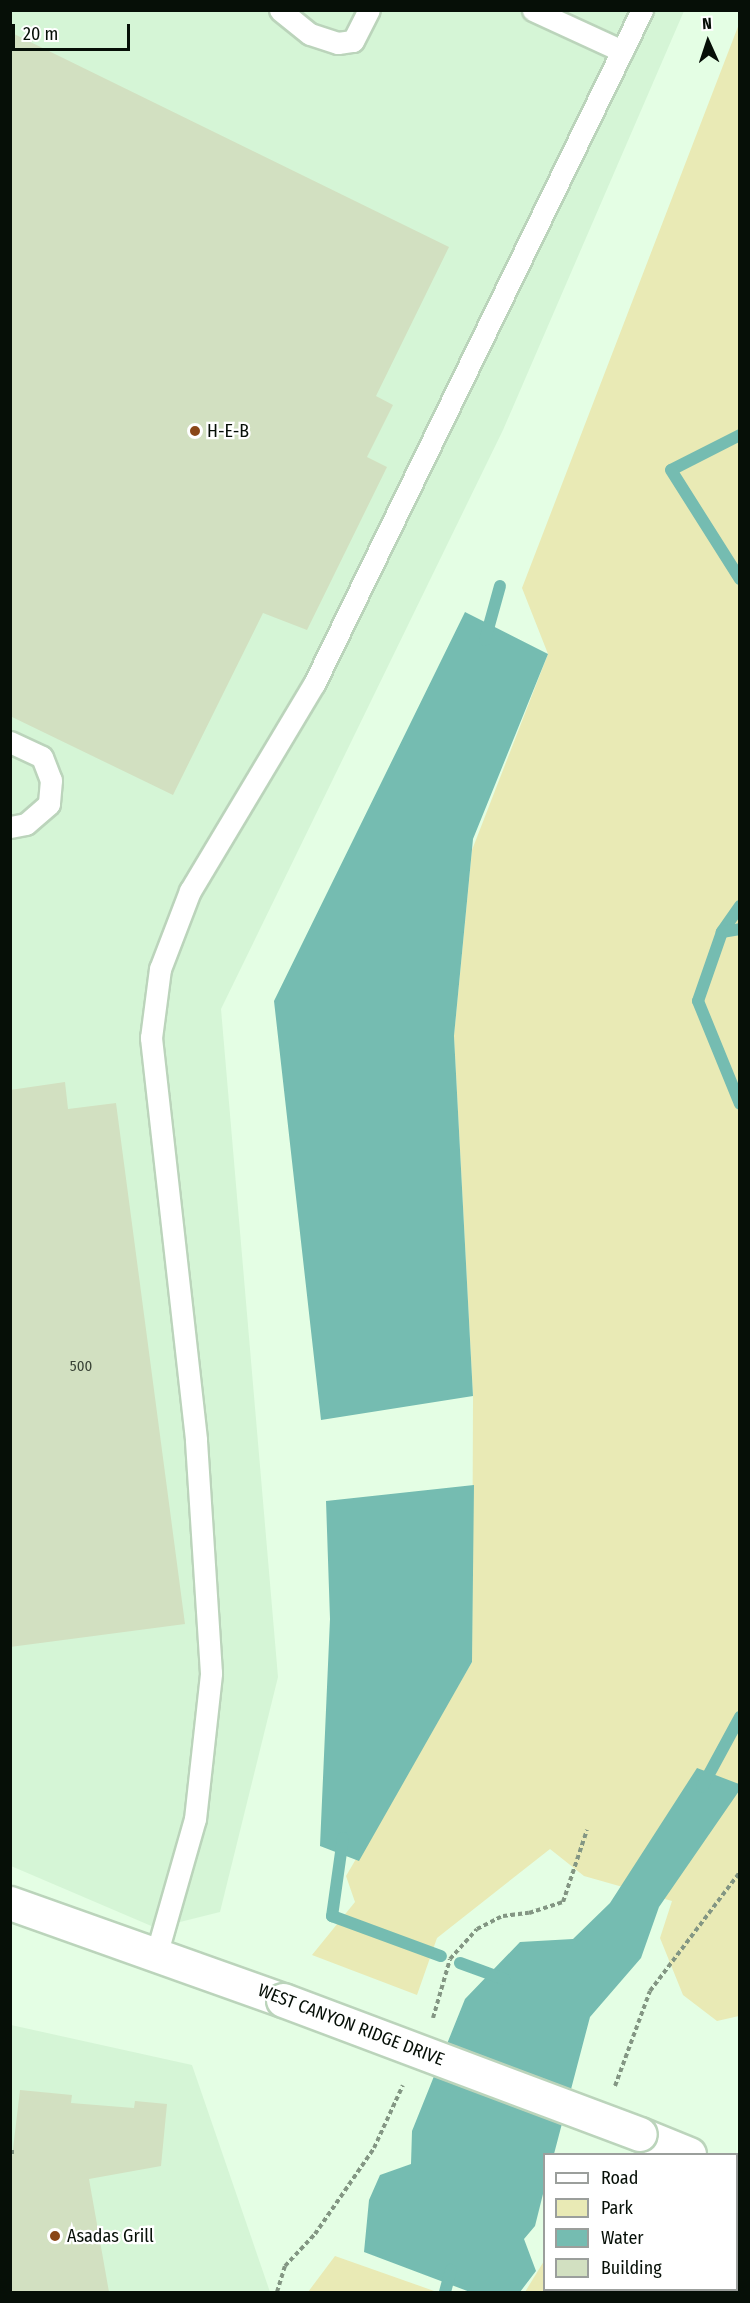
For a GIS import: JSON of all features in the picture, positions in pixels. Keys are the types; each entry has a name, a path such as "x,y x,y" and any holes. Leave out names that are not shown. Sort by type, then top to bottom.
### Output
{"street":[{"name":"WEST CANYON RIDGE DRIVE","path":"10,1903 157,1952 687,2153"}],"lane":[{"path":"280,10 310,34 338,43 353,41 369,10"},
{"path":"533,10 622,51"},
{"path":"157,1952 195,1818 211,1674 196,1439 151,1038 160,969 190,891 314,684 642,10"},
{"path":"10,742 42,758 51,780 49,804 26,824 10,827"}],"path":[{"path":"614,2089 650,1991 740,1872"}],"shaded area":[{"path":"10,11 684,11 503,430 221,1009 278,1677 220,1912 156,1928 11,1866"},
{"path":"11,2025 192,2065 270,2292 11,2292"}],"green space":[{"path":"739,24 739,2016 717,2021 683,1995 660,1938 672,1901 584,1876 550,1849 437,1938 417,1995 312,1955 355,1902 346,1876 472,1662 473,1396 454,1036 472,850 548,654 522,588"},
{"path":"335,2256 437,2292 308,2292"},
{"path":"543,2263 543,2291 607,2291 606,2292 525,2292"},
{"path":"738,2272 739,2292 687,2292 738,2291"}],"water":[{"path":"465,612 548,654 473,839 454,1036 473,1396 321,1420 274,1001"},
{"path":"474,1485 472,1662 359,1861 320,1846 330,1619 326,1501"},
{"path":"697,1768 739,1784 739,1791 659,1907 641,1958 590,2017 554,2153 543,2153 543,2194 535,2226 524,2239 536,2271 520,2292 470,2292 364,2252 369,2200 380,2175 411,2164 412,2131 465,1999 520,1942 573,1939 610,1903"}],"building":[{"name":"H-E-B","path":"10,32 449,247 376,396 393,405 367,457 387,467 307,630 263,613 173,795 10,716"},
{"path":"65,1082 68,1109 116,1103 185,1624 10,1647 10,1090"},
{"name":"Asadas Grill","path":"20,2090 72,2095 71,2103 134,2108 135,2101 167,2104 161,2166 89,2179 109,2292 10,2292 10,2174"}],"waterway":[{"path":"740,435 671,470 740,579"},
{"path":"485,640 500,586"},
{"path":"740,906 722,932 698,1001 740,1104"},
{"path":"722,932 740,929"},
{"path":"702,1787 740,1717"},
{"path":"343,1838 332,1916 441,1956"},
{"path":"460,1963 504,1979"},
{"path":"445,2292 451,2270"}],"place":[{"name":"H-E-B","path":"195,431"},
{"name":"Asadas Grill","path":"55,2236"}]}
